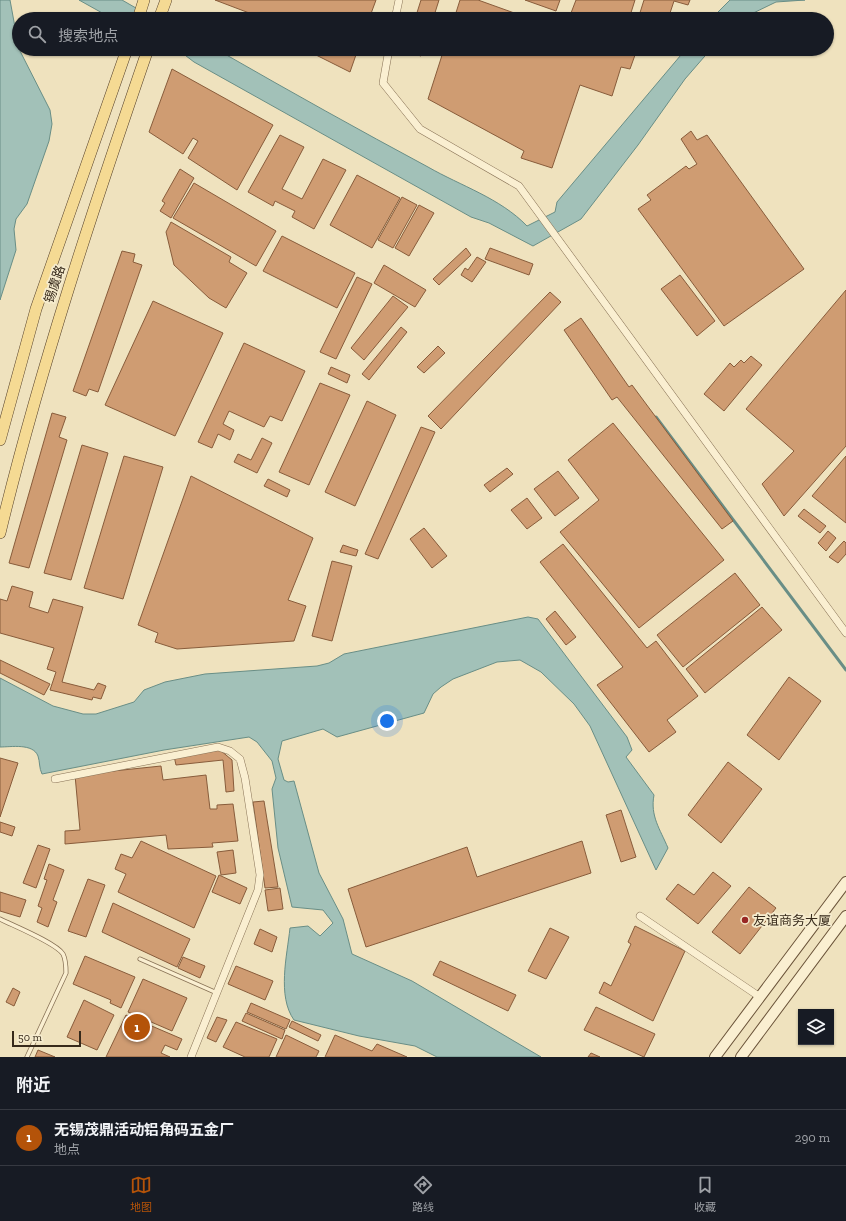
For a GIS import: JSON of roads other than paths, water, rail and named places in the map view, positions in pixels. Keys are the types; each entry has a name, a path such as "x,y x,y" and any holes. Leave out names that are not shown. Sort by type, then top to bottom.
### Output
{"main road":[{"path":"140,12 144,0"},
{"path":"162,12 166,0"},
{"name":"锡虞路","path":"0,440 36,309 125,56"},
{"name":"锡虞路","path":"0,533 14,473 59,316 146,56"},
{"path":"715,1057 846,882"},
{"path":"741,1057 846,916"}],"street":[{"path":"396,12 399,0"},
{"path":"388,56 383,83 420,129 519,186 846,633"},
{"path":"55,779 218,747 230,750 238,756 247,793 260,875 258,890 191,1057"},
{"path":"640,916 760,997"}],"lane":[{"path":"0,919 55,946 60,950 65,960 66,973 27,1057"},
{"path":"140,959 217,993"}],"water":[{"path":"0,0 10,0 12,12 12,56 23,56 50,110 52,124 49,141 27,204 16,219 14,229 16,250 0,300"},
{"path":"79,0 122,0 143,12 100,12"},
{"path":"730,0 805,0 776,2 755,12 718,12"},
{"path":"186,56 228,56 376,139 493,200 516,216 527,226 555,212 557,202 680,56 705,56 685,79 638,145 581,219 533,246 489,223 471,217 194,62"},
{"path":"528,617 538,619 627,737 632,750 626,757 654,795 653,809 659,828 668,848 656,870 590,726 574,704 541,672 520,660 497,662 453,679 433,694 424,713 337,737 323,729 282,741 278,759 284,780 288,782 294,781 319,873 343,919 352,954 412,981 541,1057 437,1057 415,1046 359,1036 294,1020 289,1010 284,988 285,963 290,928 308,926 320,936 333,923 323,910 292,907 278,848 272,789 276,778 272,761 257,742 249,737 164,750 42,774 38,756 32,749 16,746 0,747 0,678 53,706 83,714 96,714 134,702 144,690 165,682 205,674 317,666 329,663 344,654"}],"waterway":[{"path":"656,417 846,670"}],"place":[{"name":"友谊商务大厦","path":"745,920"},
{"name":"无锡茂鼎活动铝角码五金厂","path":"137,1027"}]}
